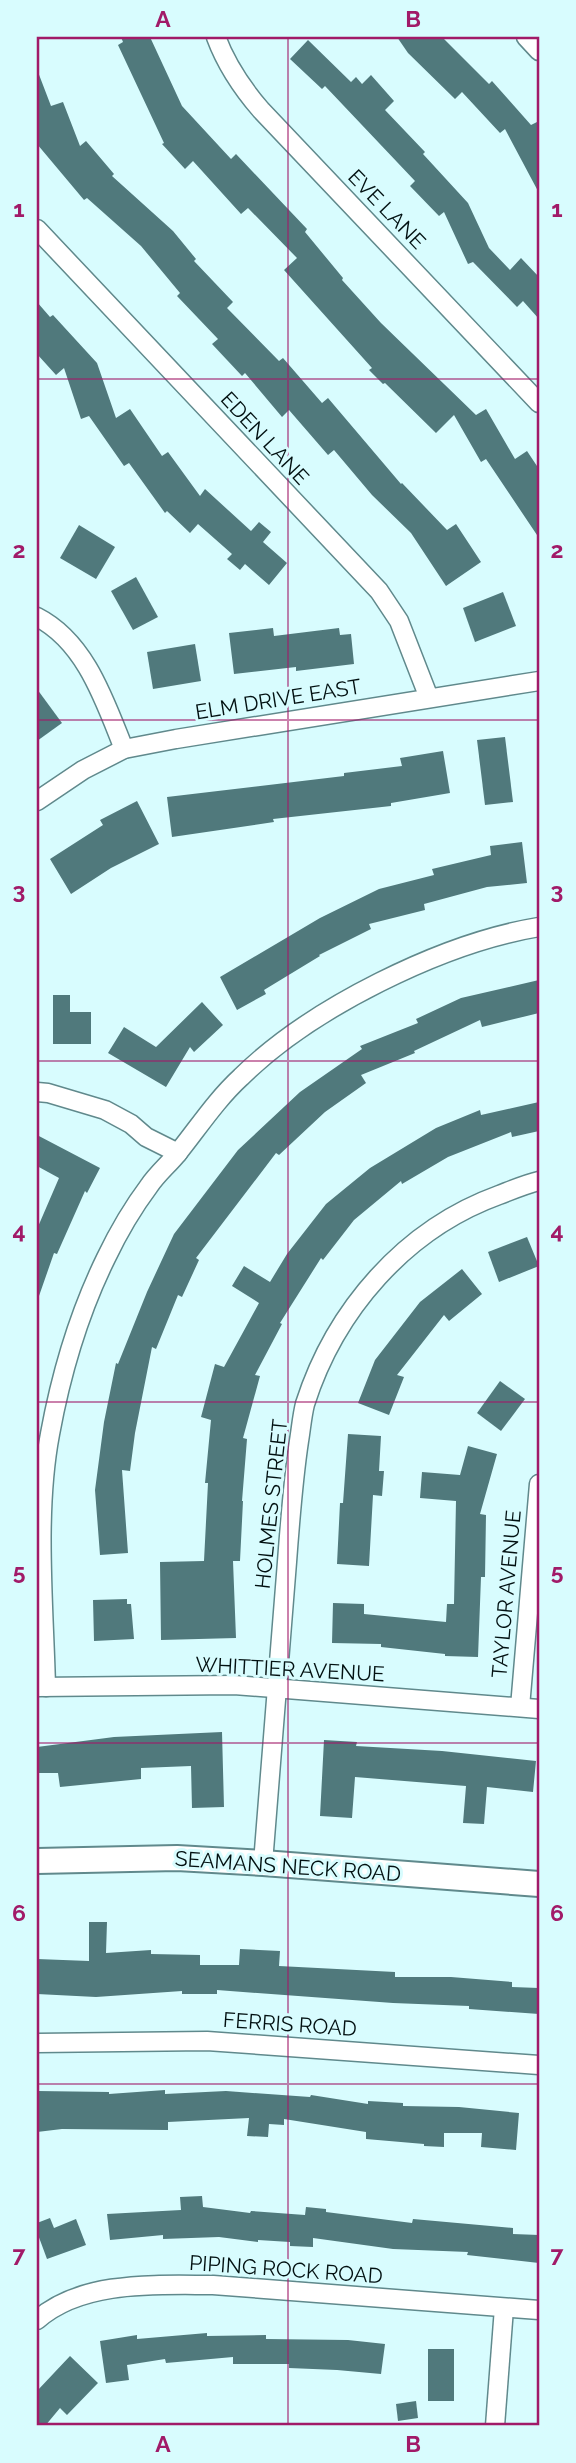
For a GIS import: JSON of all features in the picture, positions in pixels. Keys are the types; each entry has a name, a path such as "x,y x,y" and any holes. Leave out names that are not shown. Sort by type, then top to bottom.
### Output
{"main road":[{"name":"SEAMANS NECK ROAD","path":"37,1861 177,1858 539,1884"}],"street":[{"name":"EVE LANE","path":"216,37 223,56 261,110 539,403"},
{"path":"526,37 539,51"},
{"name":"EDEN LANE","path":"37,229 379,591 399,621 429,698"},
{"path":"37,617 48,623 72,646 95,679 124,750"},
{"name":"ELM DRIVE EAST","path":"37,801 83,770 124,750 189,737 539,681"},
{"path":"41,1687 43,1514 49,1437 74,1340 106,1258 149,1186 222,1096 243,1074 295,1033 335,1007 403,971 456,950 539,927"},
{"path":"37,1092 105,1110 131,1124 146,1137 178,1153"},
{"name":"HOLMES STREET","path":"263,1863 293,1475 304,1408 320,1364 336,1333 386,1267 418,1239 446,1219 478,1202 539,1181"},
{"name":"TAYLOR AVENUE","path":"520,1707 539,1484"},
{"name":"WHITTIER AVENUE","path":"41,1687 234,1685 539,1709"},
{"name":"FERRIS ROAD","path":"37,2043 206,2041 539,2065"},
{"name":"PIPING ROCK ROAD","path":"37,2320 70,2300 104,2290 167,2285 213,2285 539,2310"},
{"path":"495,2426 504,2308"}],"building":[{"path":"121,37 150,37 182,106 231,159 236,154 307,229 305,232 342,280 381,323 476,415 486,409 515,459 527,451 539,469 539,538 486,459 481,462 454,415 436,433 383,384 369,370 372,368 284,270 297,258 248,208 241,214 193,161 185,169 162,144 164,143 118,45 123,42"},
{"path":"397,37 442,37 489,84 492,81 531,125 539,121 539,193 505,129 500,133 462,92 455,99 408,53"},
{"path":"308,40 351,82 356,77 362,84 371,75 394,101 385,110 468,203 489,248 510,270 521,258 539,277 539,319 523,301 517,307 473,262 468,264 444,212 439,216 410,186 415,181 325,86 322,89 290,59"},
{"path":"38,72 51,106 63,102 80,146 86,141 114,174 112,176 173,231 196,259 194,261 233,302 227,308 279,361 283,358 322,403 328,398 401,484 447,530 456,524 481,562 446,586 411,533 372,495 334,450 328,455 289,410 282,417 245,373 242,376 212,344 218,339 177,296 180,293 141,246 87,198 84,200 37,144"},
{"path":"37,302 50,317 53,315 97,363 116,418 130,409 162,456 168,452 200,496 205,489 251,531 259,522 271,532 263,542 287,563 269,585 245,564 240,570 227,559 232,554 198,524 190,533 167,511 165,513 129,463 124,466 89,416 81,419 64,368 56,375 37,354"},
{"path":"79,525 115,547 96,579 60,558"},
{"path":"136,577 158,617 133,630 111,591"},
{"path":"503,592 516,626 475,642 463,608"},
{"path":"273,628 274,636 339,628 340,635 351,634 354,664 296,671 296,667 234,674 229,633"},
{"path":"195,644 201,681 153,689 147,652"},
{"path":"37,689 62,723 37,741"},
{"path":"505,737 513,802 485,805 477,740"},
{"path":"443,751 450,793 391,803 391,806 273,819 274,822 172,837 167,797 344,776 344,773 402,766 400,758"},
{"path":"137,801 159,844 111,868 71,894 50,859 103,825 100,820"},
{"path":"522,842 527,883 487,887 424,904 425,910 369,924 371,929 319,955 264,990 266,994 237,1010 220,977 320,918 379,889 434,875 432,869 491,855 490,846"},
{"path":"539,980 539,1013 482,1027 480,1020 414,1051 415,1053 361,1075 366,1083 325,1112 279,1155 276,1153 196,1258 199,1260 182,1297 178,1295 156,1349 152,1347 130,1471 122,1470 128,1553 100,1555 95,1490 104,1422 116,1363 118,1364 174,1234 238,1150 300,1092 362,1049 360,1046 418,1023 416,1019 461,998"},
{"path":"53,995 70,995 70,1012 91,1012 91,1044 53,1044"},
{"path":"202,1002 223,1025 194,1052 190,1047 166,1087 108,1053 124,1027 156,1047"},
{"path":"539,1102 539,1131 512,1137 511,1132 448,1157 402,1184 401,1181 354,1220 323,1260 321,1258 280,1323 282,1324 255,1375 260,1376 243,1438 247,1439 240,1561 233,1561 236,1638 161,1640 160,1562 204,1561 208,1483 205,1483 211,1420 201,1417 215,1364 224,1367 259,1303 232,1286 244,1266 270,1282 287,1254 326,1204 370,1168 436,1128 480,1110 481,1115"},
{"path":"37,1135 100,1168 87,1193 85,1191 57,1254 54,1253 39,1296 37,1229 59,1178 37,1166"},
{"path":"527,1237 539,1266 499,1282 488,1252"},
{"path":"462,1269 482,1294 449,1321 444,1315 397,1375 404,1377 389,1415 358,1403 375,1360 420,1302"},
{"path":"500,1381 525,1399 501,1431 477,1413"},
{"path":"348,1434 381,1436 379,1471 384,1471 382,1496 373,1495 369,1566 337,1564 340,1503 343,1503"},
{"path":"468,1446 497,1454 480,1514 486,1515 485,1577 481,1577 478,1657 445,1656 381,1647 381,1644 332,1643 333,1603 364,1604 364,1614 446,1622 447,1604 454,1604 456,1501 420,1498 422,1472 460,1475"},
{"path":"127,1599 127,1604 131,1604 134,1639 94,1641 93,1600"},
{"path":"222,1732 224,1807 192,1808 191,1766 141,1768 141,1779 60,1787 58,1773 37,1773 37,1747 114,1737"},
{"path":"324,1740 357,1742 356,1746 442,1751 536,1761 533,1792 487,1787 484,1824 463,1823 466,1786 355,1777 352,1818 320,1816"},
{"path":"89,1922 107,1922 106,1953 151,1950 151,1954 200,1955 200,1965 239,1965 240,1949 280,1951 279,1966 395,1972 395,1977 451,1977 512,1982 512,1987 539,1988 539,2014 469,2009 469,2006 217,1990 217,1994 182,1994 182,1991 96,1997 37,1994 37,1959 89,1961"},
{"path":"165,2090 165,2094 226,2091 311,2095 368,2104 368,2101 403,2103 403,2106 459,2107 519,2113 516,2150 481,2147 482,2133 444,2133 444,2147 424,2146 366,2139 366,2132 284,2119 284,2125 269,2124 268,2137 247,2136 249,2118 168,2122 168,2130 62,2129 37,2132 37,2091 109,2094"},
{"path":"202,2196 203,2207 250,2213 305,2215 306,2207 412,2223 413,2219 513,2228 513,2234 539,2235 539,2263 467,2255 468,2252 393,2249 313,2238 313,2247 290,2246 290,2242 258,2242 219,2237 163,2239 163,2235 110,2240 107,2214 181,2210 180,2197"},
{"path":"50,2218 54,2228 76,2219 86,2245 47,2259 37,2232 37,2223"},
{"path":"207,2333 207,2336 266,2335 266,2339 348,2340 385,2344 381,2374 289,2368 289,2364 233,2364 233,2357 166,2363 165,2359 127,2365 129,2380 106,2383 100,2341 137,2335 137,2339"},
{"path":"428,2349 454,2349 454,2401 428,2401"},
{"path":"70,2356 98,2383 67,2415 60,2408 45,2426 37,2426 37,2391"},
{"path":"416,2401 418,2418 398,2421 396,2404"}]}
